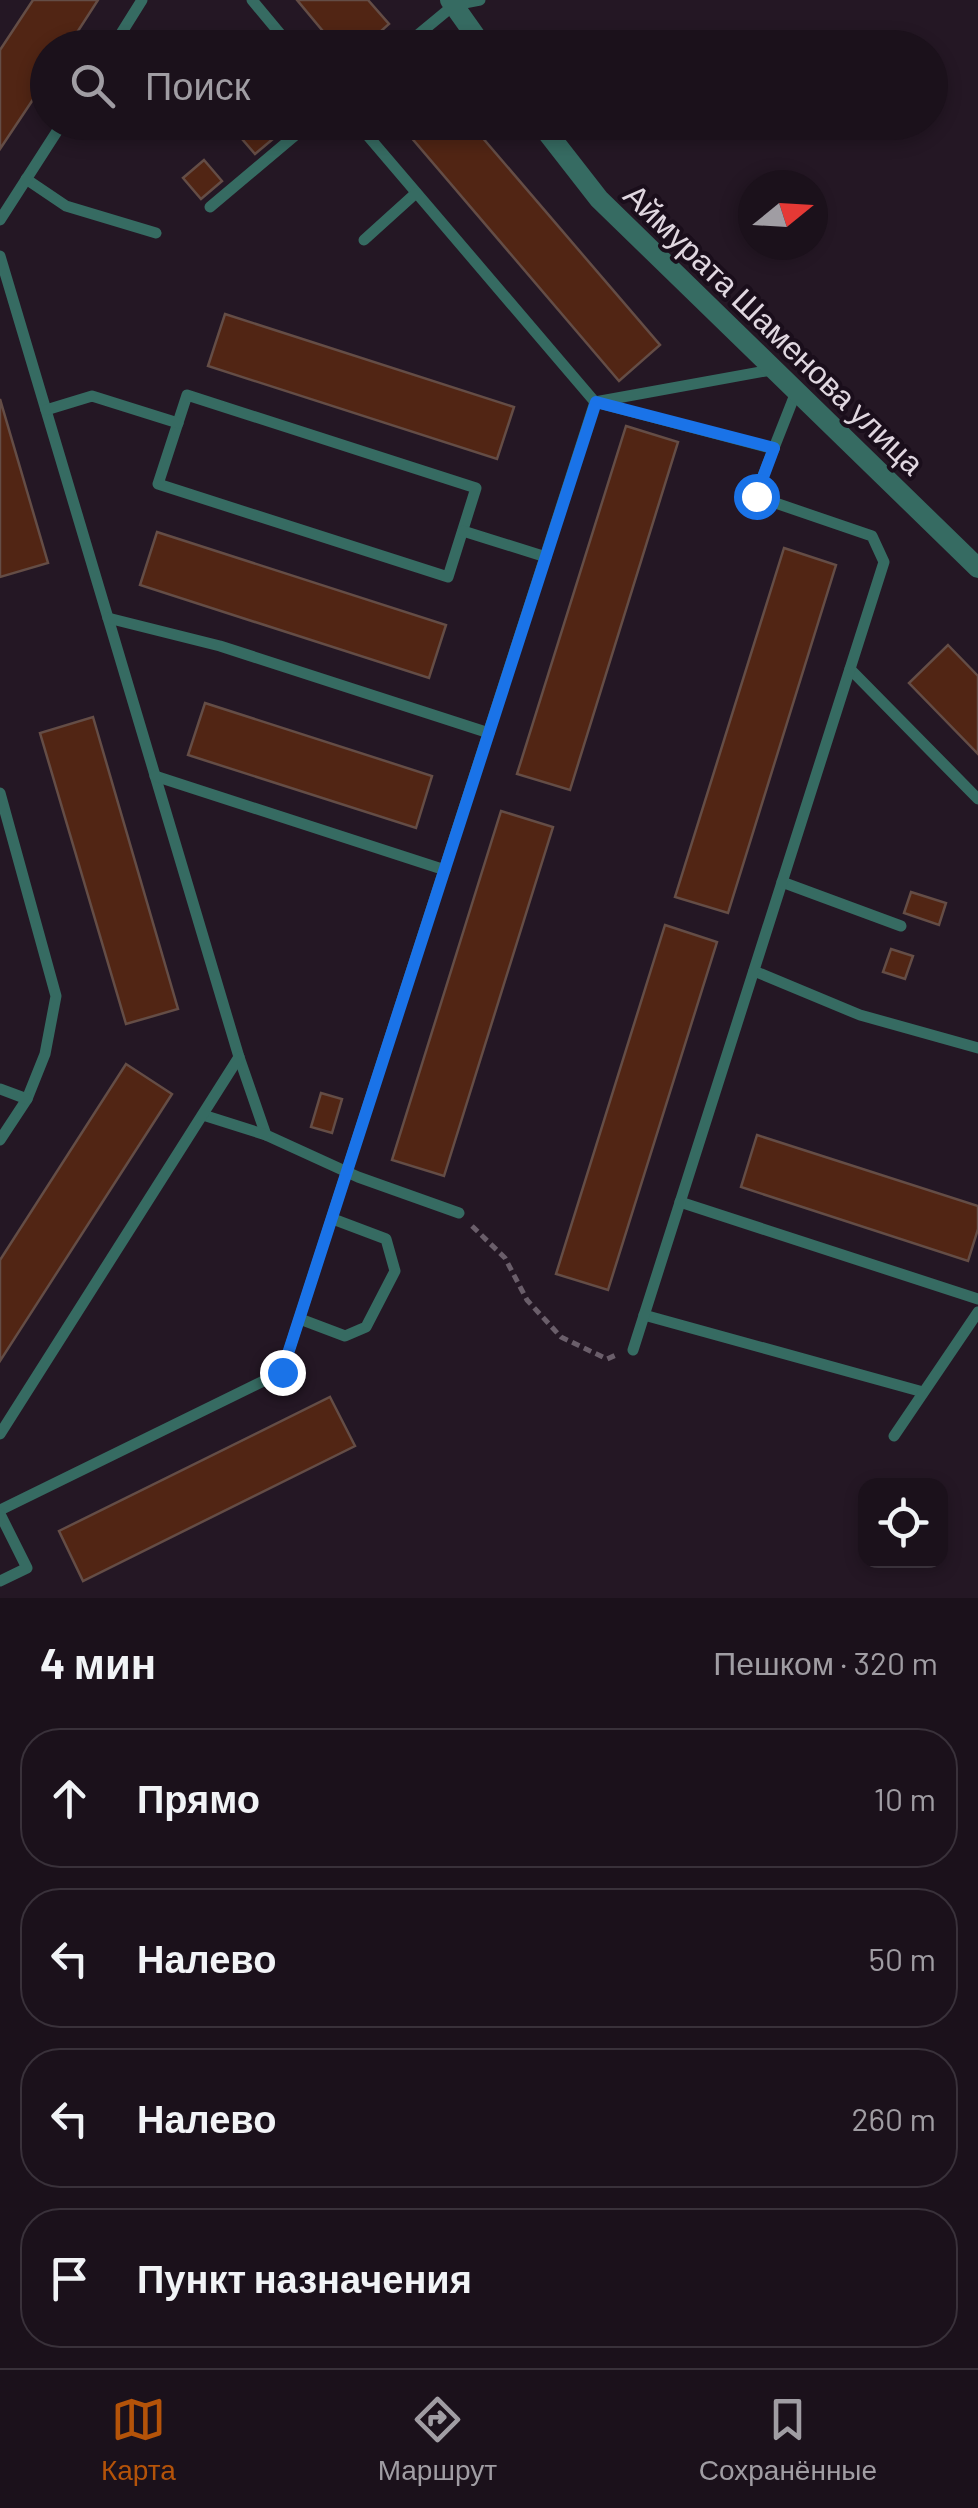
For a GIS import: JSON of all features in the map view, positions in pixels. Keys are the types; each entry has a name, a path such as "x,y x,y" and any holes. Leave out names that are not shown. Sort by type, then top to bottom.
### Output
{"street":[{"path":"452,3 471,30"},
{"name":"Аймурата Шаменова улица","path":"552,140 599,200 978,568"}],"lane":[{"path":"123,30 142,0"},
{"path":"252,0 277,30"},
{"path":"422,30 452,3 480,0"},
{"path":"0,220 51,140"},
{"path":"210,208 289,140"},
{"path":"371,140 596,402 774,448"},
{"path":"26,179 66,206 156,232"},
{"path":"364,240 416,193"},
{"path":"0,256 239,1058 266,1135"},
{"path":"596,402 772,370"},
{"path":"632,1350 884,562 872,536 756,496 796,392"},
{"path":"187,395 476,488 463,530 448,577 158,484 187,395"},
{"path":"46,410 92,396 178,423"},
{"path":"0,1581 27,1568 0,1512 282,1372 596,402"},
{"path":"463,530 546,557"},
{"path":"108,618 220,646 489,733"},
{"path":"850,670 978,799"},
{"path":"155,776 445,870"},
{"path":"0,793 56,996 45,1054 27,1100 0,1140"},
{"path":"782,882 901,926"},
{"path":"754,971 860,1014 978,1048"},
{"path":"0,1434 239,1058"},
{"path":"0,1089 27,1100"},
{"path":"203,1115 266,1135 358,1177 460,1213"},
{"path":"680,1202 978,1299"},
{"path":"300,1319 345,1336 366,1327 395,1271 386,1238 332,1218"},
{"path":"894,1436 978,1312"},
{"path":"644,1315 924,1392"}],"path":[{"path":"460,1213 504,1258 526,1300 561,1337 606,1358 632,1350"}],"building":[{"path":"33,0 98,0 79,30 30,30 30,104 0,149 0,50"},
{"path":"297,0 368,0 389,24 382,30 322,30"},
{"path":"243,140 272,140 255,154"},
{"path":"413,140 484,140 660,345 619,381"},
{"path":"204,160 222,181 201,199 183,178"},
{"path":"225,314 514,407 497,459 208,366"},
{"path":"0,399 48,563 0,577"},
{"path":"626,426 678,442 570,790 517,774"},
{"path":"157,532 446,625 429,678 140,585"},
{"path":"784,548 836,565 728,913 675,897"},
{"path":"948,645 978,676 978,754 909,683"},
{"path":"205,703 432,776 416,828 188,755"},
{"path":"93,717 178,1009 126,1024 40,733"},
{"path":"501,811 553,827 444,1176 392,1160"},
{"path":"911,892 946,903 939,925 904,913"},
{"path":"665,925 717,942 608,1290 556,1274"},
{"path":"891,949 913,956 905,979 883,972"},
{"path":"126,1064 172,1094 0,1361 0,1260"},
{"path":"321,1093 342,1099 332,1133 311,1127"},
{"path":"757,1135 978,1206 978,1229 968,1261 741,1187"},
{"path":"330,1397 355,1446 83,1581 59,1531"}],"route":[{"path":"282,1372 596,402 774,448 756,496"}]}
